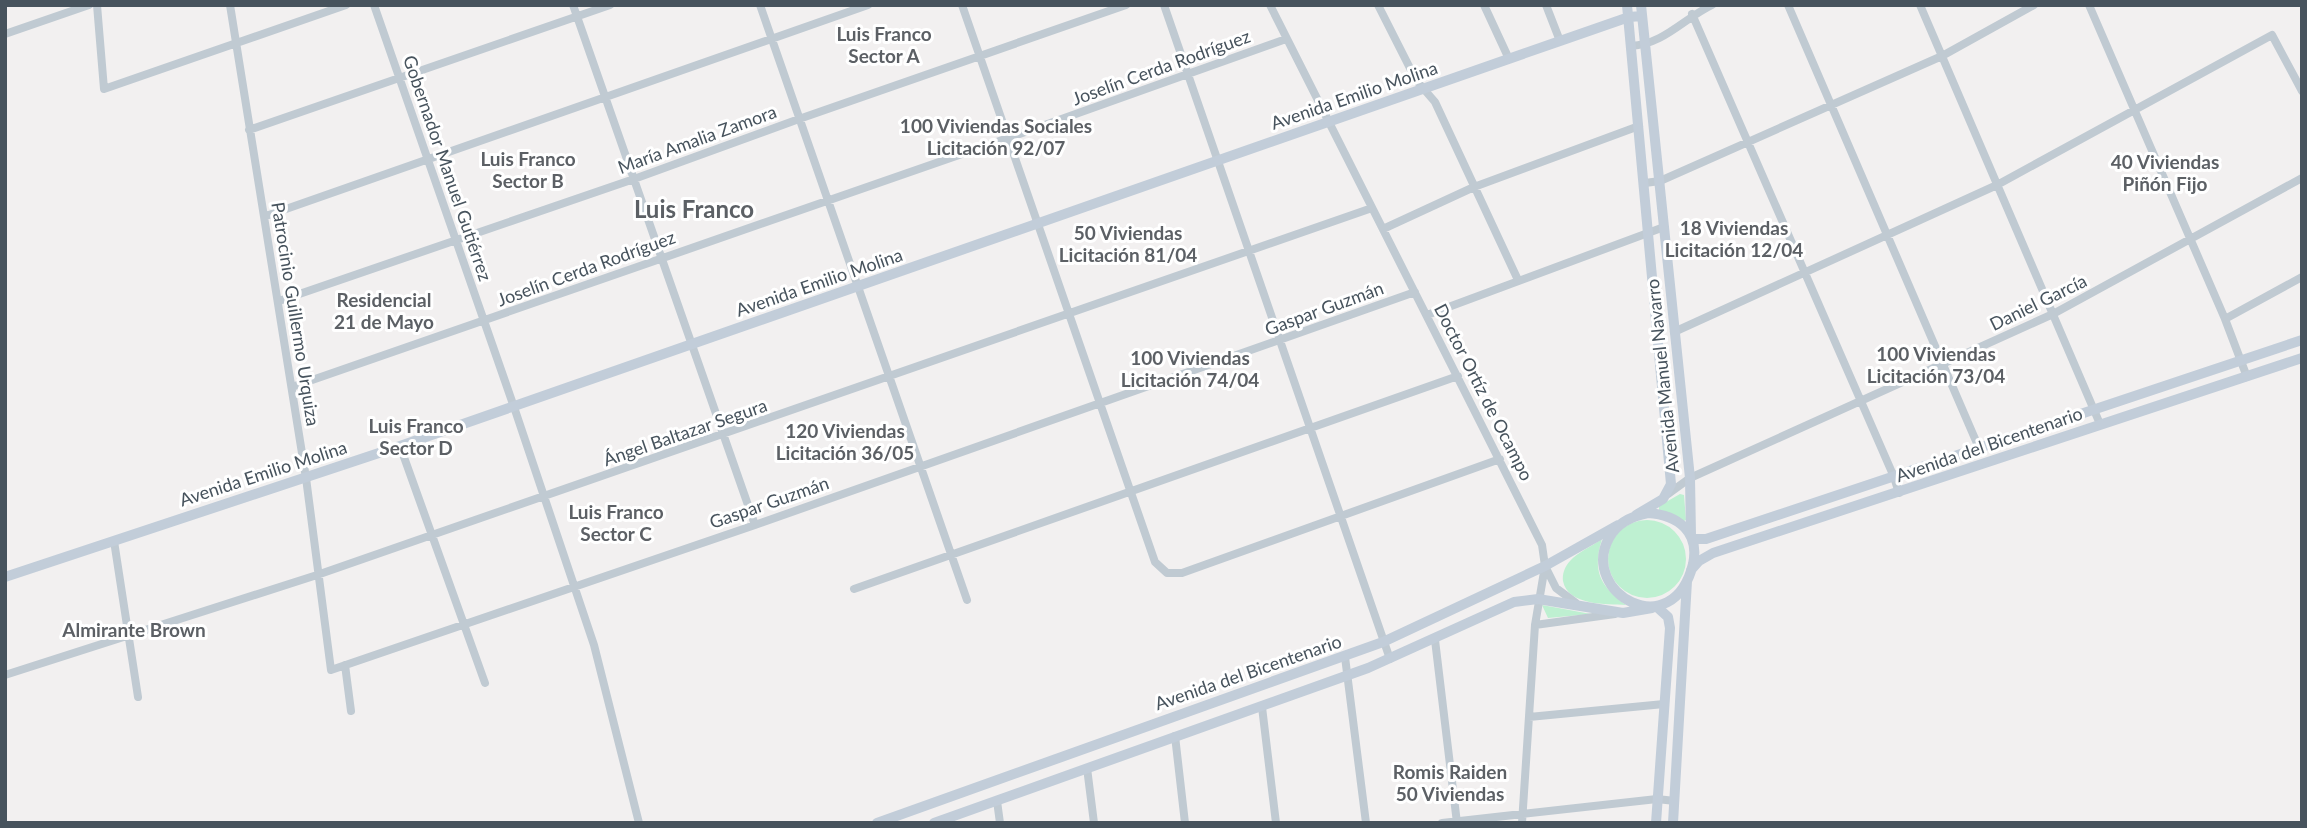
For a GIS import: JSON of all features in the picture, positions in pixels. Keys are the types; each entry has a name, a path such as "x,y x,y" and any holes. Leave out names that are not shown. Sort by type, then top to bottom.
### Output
{"main road":[{"name":"Avenida Emilio Molina","path":"5,577 514,407 1560,41 1628,11 1642,10"},
{"name":"Avenida Manuel Navarro","path":"1642,10 1690,478 1693,537"},
{"name":"Avenida Manuel Navarro","path":"1628,11 1671,484 1663,499 1636,515"},
{"name":"Avenida del Bicentenario","path":"1693,537 1706,539 2302,340"},
{"name":"Avenida del Bicentenario","path":"1689,575 1705,556 2302,358"},
{"path":"1656,823 1670,628 1668,617 1654,608 1630,601 1612,587 1606,577 1603,552 1618,525 1636,515 1657,514 1676,521 1693,537 1694,557 1689,575 1674,823"},
{"name":"Avenida del Bicentenario","path":"877,823 1383,642 1545,566 1618,525"},
{"path":"1654,608 1678,593 1689,575"},
{"name":"Avenida del Bicentenario","path":"934,823 1348,675 1435,640 1504,607 1538,599 1623,612 1654,608"}],"street":[{"path":"5,34 89,5"},
{"path":"97,5 104,89 346,5"},
{"name":"Patrocinio Guillermo Urquiza","path":"230,5 306,478 331,670"},
{"name":"Gobernador Manuel Gutiérrez","path":"374,5 575,586 594,645 639,823"},
{"path":"573,5 754,524"},
{"path":"249,131 610,5"},
{"path":"760,5 967,600"},
{"path":"265,216 868,5"},
{"path":"962,5 1155,562 1167,573 1182,573 1500,459"},
{"name":"María Amalia Zamora","path":"279,301 1126,5"},
{"path":"1164,5 1390,659"},
{"name":"Doctor Ortíz de Ocampo","path":"1270,5 1542,545 1545,566 1535,625 1523,818"},
{"path":"1378,5 1416,80 1435,102 1518,280"},
{"path":"1484,5 1508,59"},
{"path":"1546,5 1560,41"},
{"path":"1632,46 1645,45 1662,38 1692,14 1712,5"},
{"path":"1788,5 1979,449"},
{"path":"1920,5 2100,424"},
{"path":"1645,183 1660,181 1747,144 1942,56 2034,5"},
{"path":"2089,5 2247,377"},
{"path":"1692,14 1899,493"},
{"path":"1674,332 1997,185 2272,35 2302,91"},
{"name":"Joselín Cerda Rodríguez","path":"292,387 1286,39"},
{"path":"1383,229 1474,187 1639,126"},
{"name":"Daniel García","path":"1668,494 1690,478 2053,314 2302,178"},
{"name":"Ángel Baltazar Segura","path":"5,675 432,536 1372,208"},
{"path":"1427,315 1664,227"},
{"path":"2224,319 2302,277"},
{"name":"Gaspar Guzmán","path":"331,670 1415,292"},
{"path":"853,589 1458,376"},
{"path":"400,446 485,683"},
{"path":"114,541 138,697"},
{"path":"1545,566 1556,588 1579,606"},
{"path":"1535,625 1623,612"},
{"path":"1435,640 1457,822"},
{"path":"1345,657 1366,823"},
{"path":"345,665 351,711"},
{"path":"1530,717 1664,704"},
{"path":"1262,706 1276,823"},
{"path":"1175,736 1185,823"},
{"path":"1087,768 1094,823"},
{"path":"1442,823 1523,818 1657,799 1675,801"},
{"path":"997,800 1000,823"}],"green space":[{"path":"1680,494 1684,495 1684,521 1659,510 1659,506"},
{"path":"1647,520 1662,523 1674,532 1683,544 1686,559 1683,574 1674,586 1662,595 1647,598 1632,595 1620,586 1611,574 1608,559 1611,544 1620,532 1632,523"},
{"path":"1602,539 1598,560 1600,577 1610,591 1626,605 1599,604 1580,599 1566,589 1563,581 1564,570 1570,561"},
{"path":"1542,605 1591,614 1548,618"}],"district":[{"name":"Luis Franco Sector A","path":"884,44"},
{"name":"100 Viviendas Sociales Licitación 92/07","path":"996,136"},
{"name":"Luis Franco Sector B","path":"528,169"},
{"name":"40 Viviendas Piñón Fijo","path":"2165,172"},
{"name":"Luis Franco","path":"694,208"},
{"name":"18 Viviendas Licitación 12/04","path":"1734,238"},
{"name":"50 Viviendas Licitación 81/04","path":"1128,243"},
{"name":"Residencial 21 de Mayo","path":"384,310"},
{"name":"100 Viviendas Licitación 73/04","path":"1936,364"},
{"name":"100 Viviendas Licitación 74/04","path":"1190,368"},
{"name":"Luis Franco Sector D","path":"416,436"},
{"name":"120 Viviendas Licitación 36/05","path":"845,441"},
{"name":"Luis Franco Sector C","path":"616,522"},
{"name":"Almirante Brown","path":"134,629"},
{"name":"Romis Raiden 50 Viviendas","path":"1450,782"}]}
